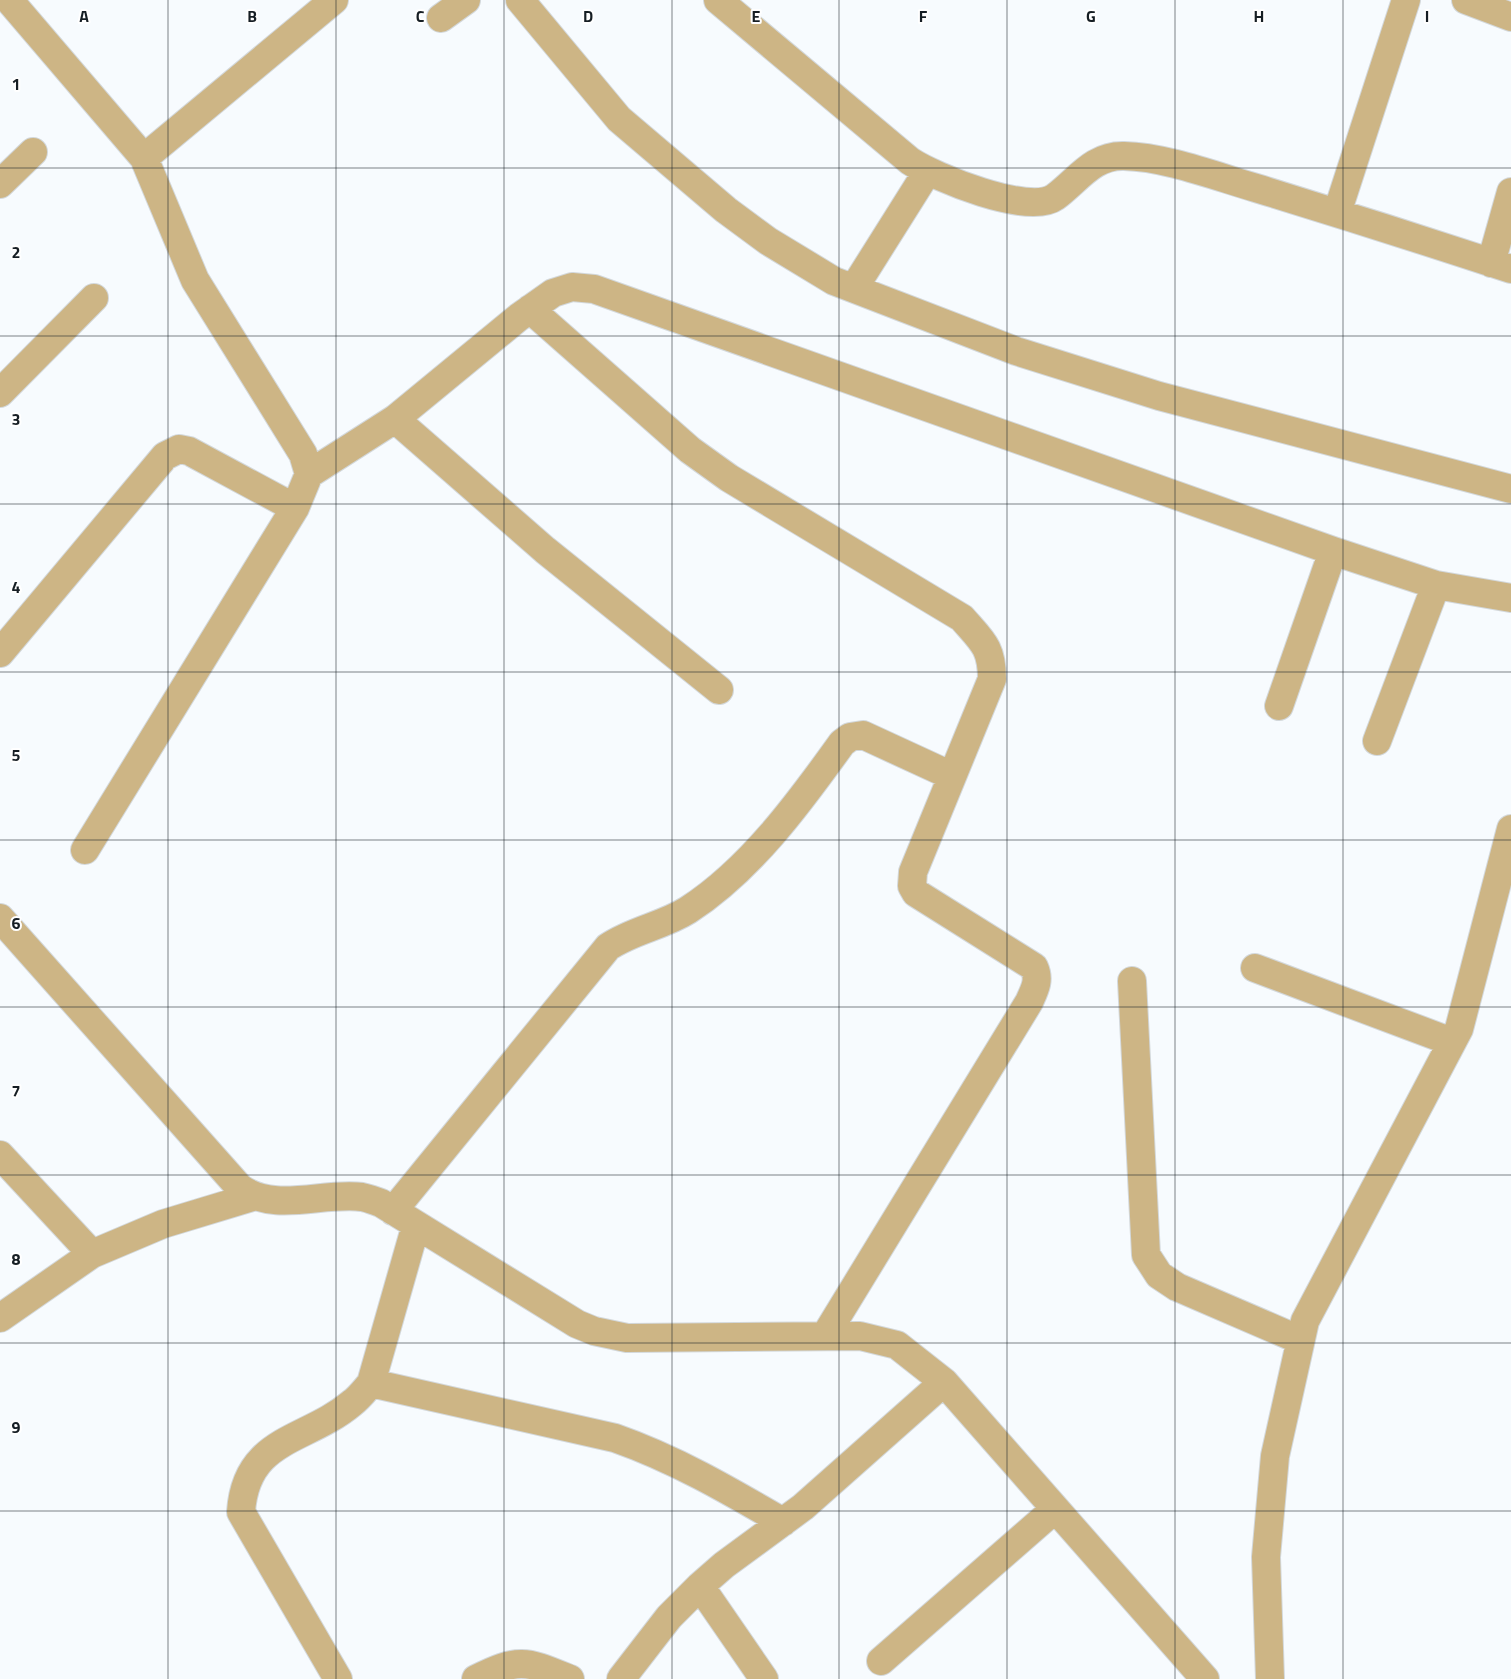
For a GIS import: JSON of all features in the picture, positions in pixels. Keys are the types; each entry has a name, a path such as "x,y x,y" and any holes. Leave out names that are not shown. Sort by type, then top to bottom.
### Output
{"street":[{"path":"144,158 334,0"},
{"path":"441,18 466,0"},
{"path":"520,0 619,119 726,210 768,241 834,281 1016,351 1149,393 1511,489"},
{"path":"718,0 927,172 982,191 1027,202 1042,203 1055,198 1094,163 1107,156 1150,158 1337,213 1501,266 1511,192"},
{"path":"1337,213 1406,0"},
{"path":"1466,0 1511,17"},
{"path":"20,4 144,158 195,280 303,454 309,474"},
{"path":"0,184 33,152"},
{"path":"854,288 927,172"},
{"path":"85,850 295,508 309,474 395,419 552,293 572,287 594,290 1332,551 1436,585 1511,598"},
{"path":"0,394 94,298"},
{"path":"530,309 690,450 721,473 962,618 982,640 992,658 992,679 913,872 912,886 916,893 1034,967 1038,976 1037,985 1029,1002 825,1336"},
{"path":"395,419 545,550 719,690"},
{"path":"0,653 165,456 179,449 190,451 295,508"},
{"path":"1279,706 1332,551"},
{"path":"1377,741 1436,585"},
{"path":"393,1211 608,947 624,936 686,912 724,884 801,801 842,743 850,736 863,734 952,776"},
{"path":"1270,1679 1266,1557 1275,1456 1305,1321 1459,1029 1511,829"},
{"path":"0,918 240,1188 252,1197"},
{"path":"1255,968 1452,1042"},
{"path":"1132,981 1146,1255 1159,1275 1177,1287 1300,1340"},
{"path":"0,1156 92,1254"},
{"path":"0,1318 92,1254 163,1224 252,1197 272,1200 362,1198 380,1203 577,1324 594,1331 627,1338 860,1336 897,1345 944,1382 1205,1679"},
{"path":"338,1679 241,1512 242,1492 250,1472 271,1449 352,1403 371,1383 416,1225"},
{"path":"621,1679 669,1617 700,1586 724,1564 802,1507 944,1382"},
{"path":"371,1383 615,1438 654,1451 690,1468 783,1522"},
{"path":"881,1661 1055,1509"},
{"path":"700,1586 764,1679"},
{"path":"476,1679 501,1667 518,1663 533,1664 570,1679"}]}
